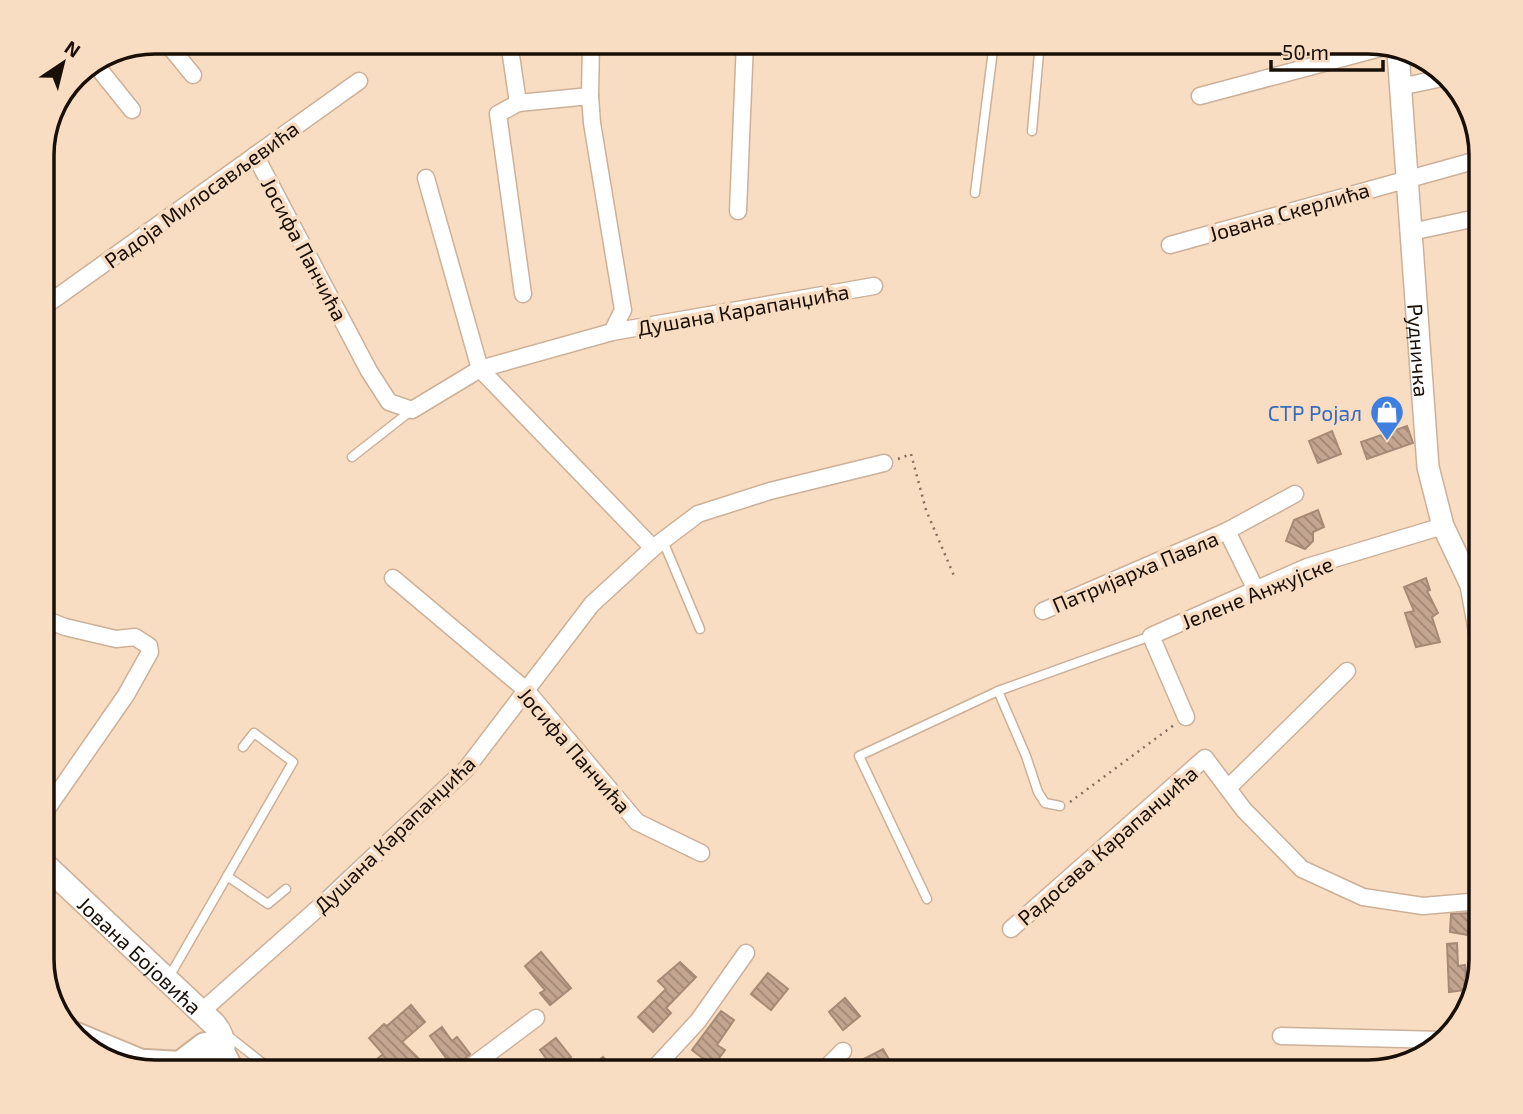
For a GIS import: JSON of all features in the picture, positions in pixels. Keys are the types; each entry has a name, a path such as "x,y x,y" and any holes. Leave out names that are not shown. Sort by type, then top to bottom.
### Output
{"main road":[{"name":"Јована Бојовића","path":"54,873 168,979 215,1043"},
{"path":"188,1060 215,1043"},
{"path":"201,1060 215,1043"}],"street":[{"path":"176,54 193,75"},
{"path":"511,54 518,103"},
{"name":"Душана Карапанџића","path":"592,54 592,123 623,310 612,332"},
{"path":"738,211 745,54"},
{"path":"1200,96 1358,54"},
{"name":"Рудничка","path":"1399,59 1428,467 1443,526 1469,562"},
{"path":"101,71 132,110"},
{"path":"1401,87 1434,80"},
{"name":"Радоја Милосављевића","path":"54,299 359,81"},
{"path":"523,294 498,114 518,103 590,96"},
{"name":"Јосифа Панчића","path":"255,155 388,402 412,411"},
{"name":"Јована Скерлића","path":"1170,244 1469,162"},
{"path":"426,178 480,369 658,544"},
{"path":"1411,232 1469,220"},
{"name":"Душана Карапанџића","path":"412,411 480,369 612,332 874,286"},
{"name":"Душана Карапанџића","path":"215,1043 325,902 466,769 592,604 658,544 698,514 770,491 884,463"},
{"name":"Патријарха Павла","path":"1043,611 1227,531 1295,494"},
{"name":"Јелене Анжујске","path":"1151,636 1307,567 1443,526"},
{"name":"Патријарха Павла","path":"1227,531 1256,590"},
{"name":"Јосифа Панчића","path":"393,578 526,690 637,822 701,853"},
{"path":"54,623 116,639 135,637 149,646 150,652 126,695 54,799"},
{"path":"1151,636 1186,717"},
{"path":"1228,788 1347,671"},
{"name":"Радосава Карапанџића","path":"1011,929 1205,758 1244,810 1303,869 1363,897 1423,906 1469,902"},
{"path":"662,1060 698,1021 746,953"},
{"path":"480,1060 536,1018"},
{"path":"1281,1037 1428,1040"},
{"path":"834,1060 843,1051"}],"lane":[{"path":"975,193 993,54"},
{"path":"1032,131 1039,54"},
{"path":"352,457 412,411"},
{"path":"658,544 700,629"},
{"name":"Јелене Анжујске","path":"927,899 859,756 998,691 1151,636"},
{"path":"998,691 1038,792 1045,803 1060,806"},
{"path":"168,979 293,762 254,733 243,747"},
{"path":"227,876 268,904 286,889"},
{"path":"215,1043 250,1060"}],"path":[{"path":"884,463 911,454 926,510 956,578"},
{"path":"1060,806 1075,800 1186,717"}],"building":[{"name":"СТР Ројал","path":"1407,426 1413,443 1367,459 1361,442"},
{"path":"1332,431 1341,454 1318,463 1309,441"},
{"path":"1318,510 1324,527 1313,532 1313,541 1305,549 1286,541 1294,520"},
{"path":"1426,578 1430,590 1427,591 1438,613 1432,617 1440,642 1416,647 1405,613 1414,611 1404,587"},
{"path":"1469,913 1468,935 1450,932 1451,914"},
{"path":"1457,943 1458,966 1465,965 1464,990 1449,992 1447,944"},
{"path":"541,952 571,988 550,1005 540,993 545,990 525,966"},
{"path":"680,962 696,977 666,1008 671,1013 653,1032 638,1017 666,989 658,981"},
{"path":"768,973 788,989 771,1010 751,994"},
{"path":"845,998 860,1016 843,1030 829,1012"},
{"path":"411,1005 425,1022 402,1042 420,1060 376,1060 383,1054 369,1038 384,1024 387,1026"},
{"path":"721,1011 734,1020 717,1045 725,1050 718,1060 705,1060 692,1050"},
{"path":"442,1027 452,1041 457,1037 470,1054 464,1060 447,1060 430,1036"},
{"path":"556,1038 571,1057 567,1060 547,1060 540,1050"},
{"path":"883,1049 889,1060 862,1060"}],"place":[{"name":"СТР Ројал","path":"1387,442"}]}
